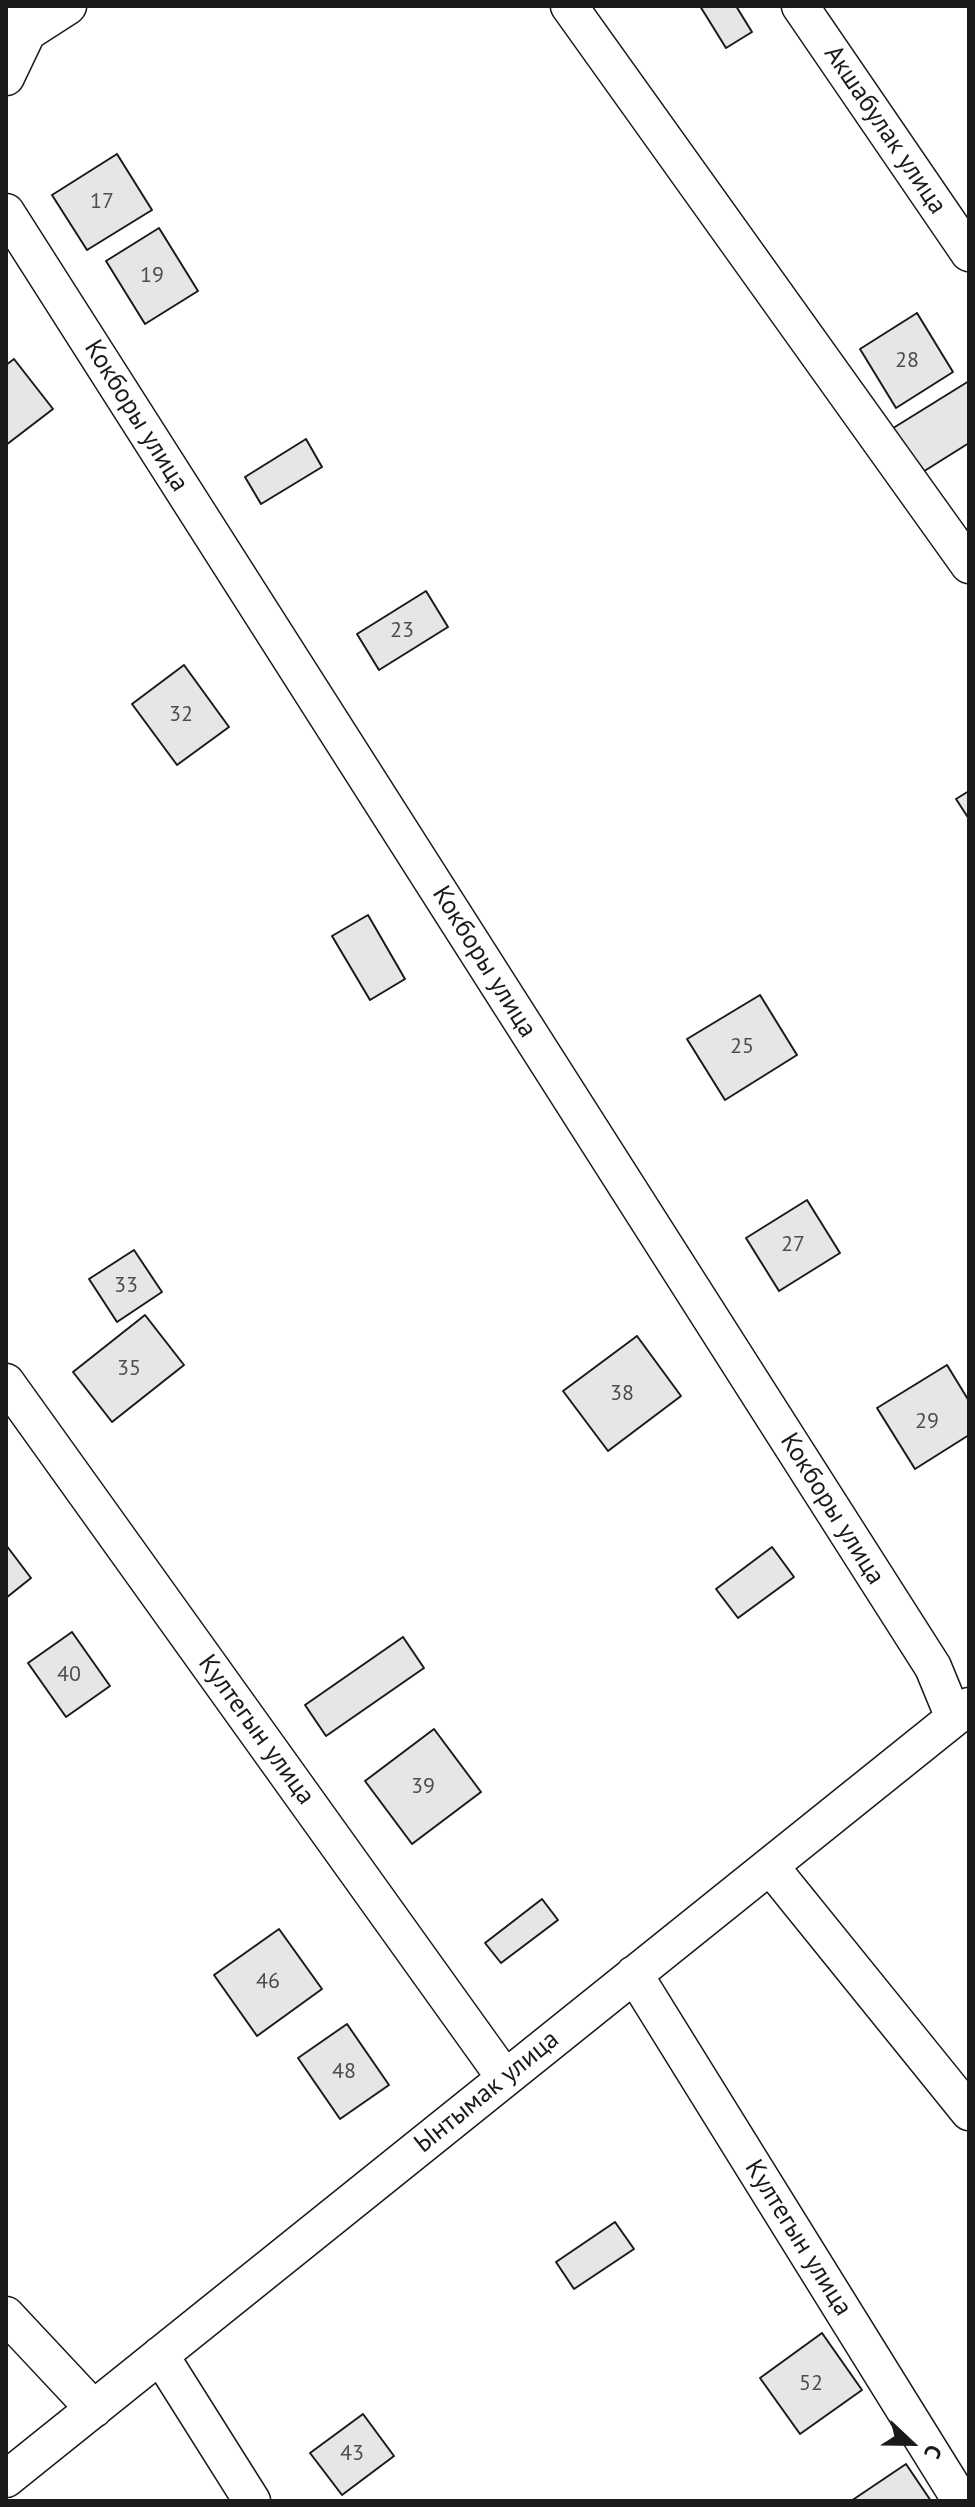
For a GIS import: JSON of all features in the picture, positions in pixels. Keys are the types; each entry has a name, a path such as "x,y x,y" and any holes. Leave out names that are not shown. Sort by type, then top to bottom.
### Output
{"street":[{"path":"6,77 15,28 68,6"},
{"path":"569,6 969,565"},
{"name":"Акшабулак улица","path":"800,6 969,253"},
{"name":"Кокборы улица","path":"6,212 962,1712"},
{"name":"Култегын улица","path":"6,1382 505,2078"},
{"name":"Ынтымак улица","path":"6,2479 962,1712"},
{"path":"770,1866 969,2112"},
{"name":"Култегын улица","path":"634,1974 961,2501"},
{"path":"6,2315 94,2409"},
{"path":"160,2355 252,2501"}],"building":[{"path":"700,6 736,6 752,32 726,48"},
{"path":"117,154 152,210 87,250 52,195"},
{"path":"159,228 198,291 145,324 106,261"},
{"path":"917,313 953,372 896,408 860,349"},
{"path":"14,359 53,409 6,445 6,365"},
{"path":"969,381 969,443 918,475 890,430"},
{"path":"306,439 322,467 261,504 245,477"},
{"path":"426,591 448,627 379,670 357,634"},
{"path":"184,665 229,727 177,765 132,704"},
{"path":"969,791 969,819 956,799"},
{"path":"368,915 405,979 370,1000 332,936"},
{"path":"760,995 797,1055 725,1100 687,1039"},
{"path":"807,1200 840,1253 779,1291 746,1238"},
{"path":"134,1250 162,1292 117,1322 89,1279"},
{"path":"145,1315 184,1365 112,1422 73,1372"},
{"path":"637,1336 681,1396 608,1451 563,1391"},
{"path":"947,1365 969,1401 969,1435 915,1469 877,1408"},
{"path":"6,1545 31,1578 6,1598"},
{"path":"772,1547 794,1577 738,1618 716,1589"},
{"path":"72,1632 110,1686 66,1717 28,1663"},
{"path":"403,1637 424,1668 326,1736 305,1705"},
{"path":"434,1729 481,1792 412,1844 365,1781"},
{"path":"542,1899 558,1920 501,1963 485,1943"},
{"path":"279,1929 322,1989 257,2036 214,1975"},
{"path":"347,2024 389,2085 340,2119 298,2058"},
{"path":"615,2222 634,2249 574,2289 556,2262"},
{"path":"822,2333 862,2390 800,2434 760,2378"},
{"path":"363,2414 394,2456 342,2495 310,2453"},
{"path":"906,2464 931,2501 851,2501"}]}
